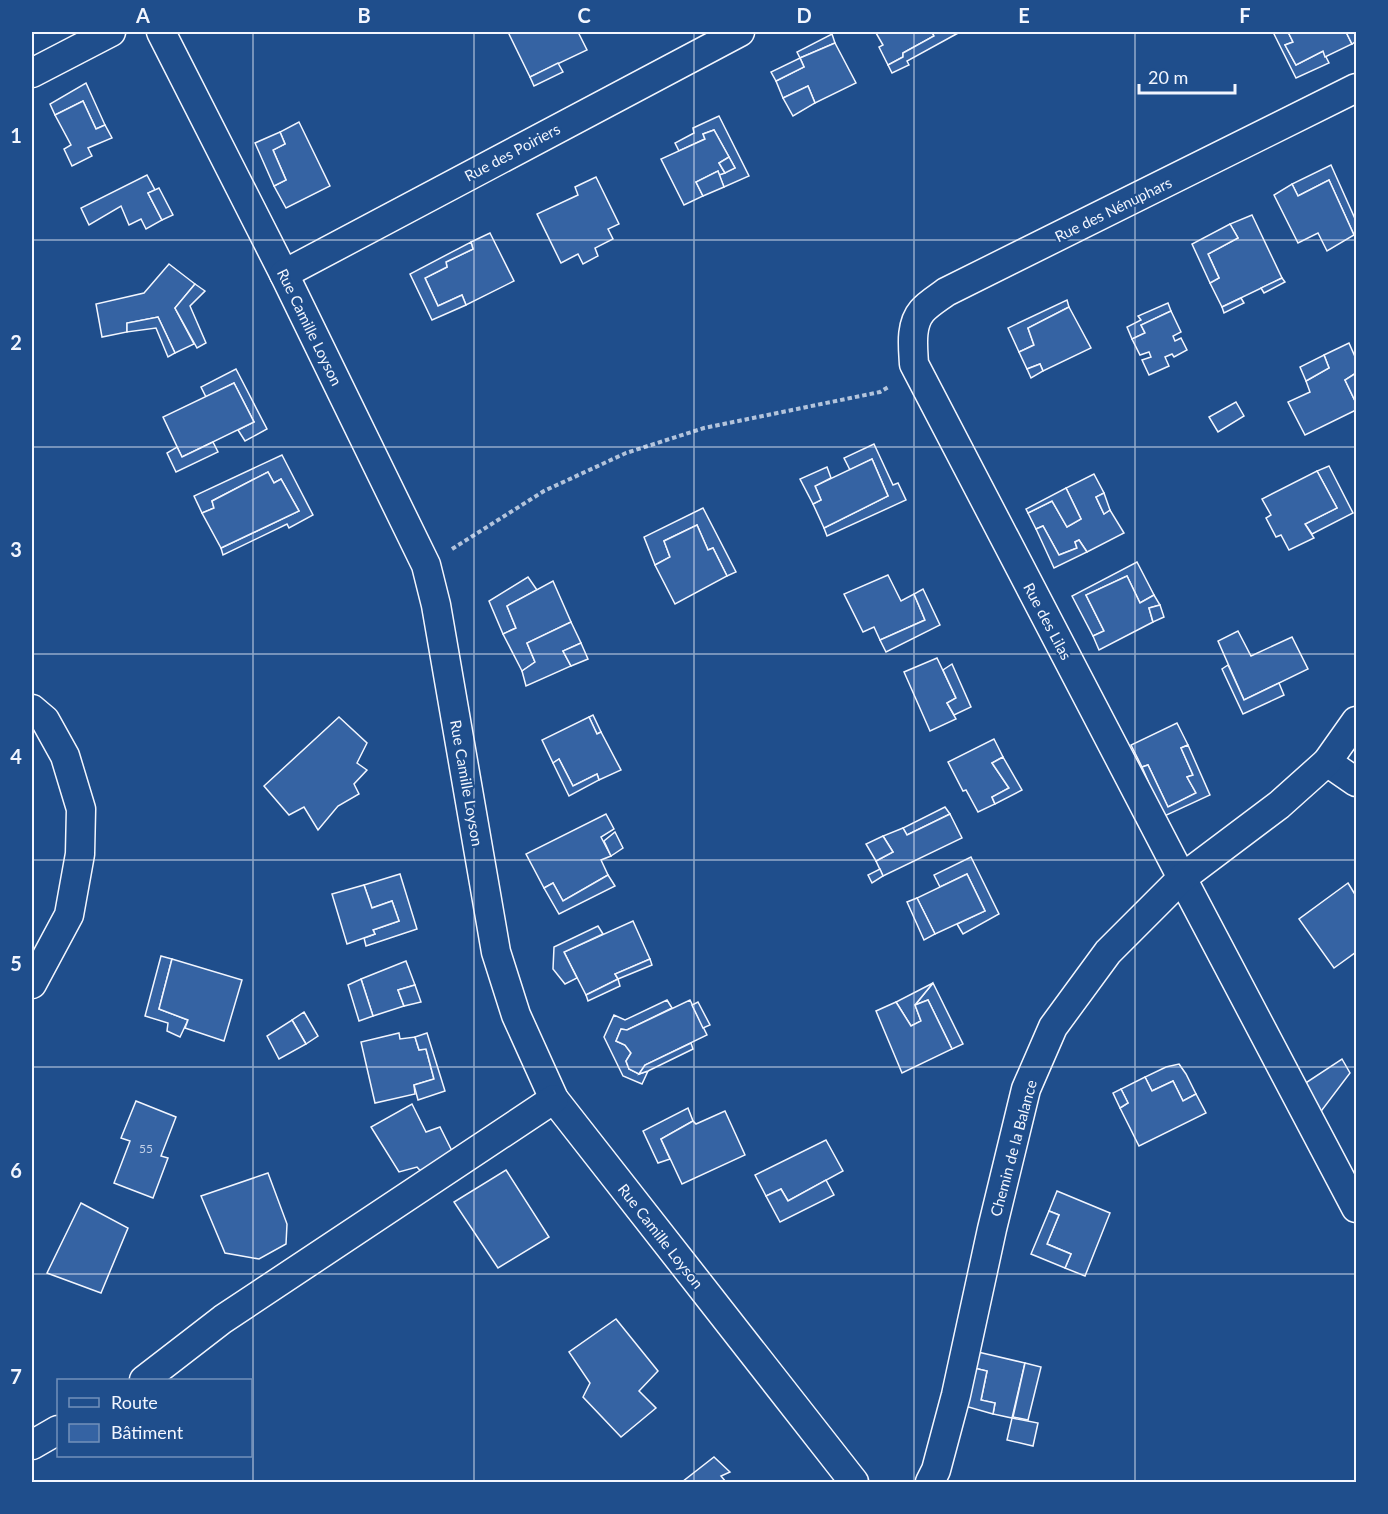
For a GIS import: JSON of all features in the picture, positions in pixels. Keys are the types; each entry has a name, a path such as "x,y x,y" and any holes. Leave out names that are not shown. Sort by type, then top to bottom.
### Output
{"street":[{"path":"32,72 111,32"},
{"name":"Rue Camille Loyson","path":"162,32 284,274 426,565 438,616 496,952 516,1015 554,1098 854,1482"},
{"name":"Rue des Poiriers","path":"284,274 740,32"},
{"name":"Rue des Nénuphars","path":"914,364 915,325 922,311 946,292 1356,88"},
{"name":"Rue des Lilas","path":"914,364 1356,1208"},
{"path":"32,710 45,720 65,756 81,809 80,854 69,915 32,984"},
{"name":"Chemin de la Balance","path":"930,1482 936,1470 956,1395 992,1229 1026,1089 1053,1027 1108,952 1182,879 1278,806 1327,762 1356,721"},
{"path":"1327,762 1356,782"},
{"path":"145,1379 223,1319 554,1098"},
{"path":"32,1444 57,1431"}],"path":[{"path":"426,565 544,491 626,453 704,428 880,392 894,384 914,364"}],"building":[{"path":"508,32 578,32 587,50 530,77"},
{"path":"932,32 934,36 903,53 903,57 888,65 879,47 883,45 876,33"},
{"path":"932,32 960,32 907,61 909,65 892,73 888,65 903,57 903,53 934,36"},
{"path":"1273,32 1288,32 1293,42 1285,45 1296,65 1323,51 1329,63 1296,78"},
{"path":"1288,32 1346,32 1352,44 1325,57 1323,51 1296,65 1285,45 1293,42"},
{"path":"1346,32 1354,32 1356,41 1352,44"},
{"path":"832,34 835,43 800,58 797,52"},
{"path":"835,43 856,83 815,103 808,86 783,98 776,81 804,67 800,58"},
{"path":"800,58 804,67 776,81 771,72"},
{"path":"558,63 563,72 534,86 530,77"},
{"path":"86,83 105,125 96,129 83,101 55,115 50,104"},
{"path":"808,86 815,103 793,116 783,98"},
{"path":"83,101 96,129 105,125 112,138 88,148 92,156 72,166 64,149 71,145 55,115"},
{"path":"719,116 749,176 724,187 719,175 735,168 714,130 703,134 705,139 679,151 675,143 694,133 693,128"},
{"path":"299,122 330,186 286,208 274,186 286,180 273,150 285,144 280,132"},
{"path":"714,130 729,157 719,163 725,173 719,175 718,171 696,182 703,196 684,205 661,159 705,139 703,134"},
{"path":"280,132 285,144 273,150 286,180 274,186 255,143"},
{"path":"729,157 735,168 725,173 719,163"},
{"path":"1331,165 1356,221 1354,235 1329,180 1298,196 1292,184"},
{"path":"718,171 724,187 703,196 696,182"},
{"path":"147,175 155,190 148,193 162,220 146,229 141,219 129,225 121,206 89,225 81,208"},
{"path":"596,177 619,224 608,229 613,239 595,248 598,256 583,264 578,254 561,263 537,214 578,195 575,187"},
{"path":"1329,180 1354,235 1327,251 1318,233 1298,243 1274,195 1292,184 1298,196"},
{"path":"159,188 173,215 162,220 148,193"},
{"path":"1252,215 1282,278 1222,307 1210,283 1219,278 1208,254 1238,238 1230,224"},
{"path":"1230,224 1238,238 1208,254 1219,278 1210,283 1192,244"},
{"path":"490,233 514,281 466,305 462,295 438,306 425,278 447,267 446,262 473,249 471,242"},
{"path":"471,242 473,249 446,262 447,267 425,278 438,306 462,295 466,305 432,320 410,274"},
{"path":"169,264 195,284 175,308 194,344 175,353 158,317 127,323 127,332 102,337 96,304 144,293"},
{"path":"1282,278 1285,282 1264,293 1261,288"},
{"path":"195,284 205,291 190,306 206,343 197,348 175,308"},
{"path":"1241,298 1244,303 1224,313 1222,307"},
{"path":"1067,300 1069,307 1028,328 1034,345 1019,352 1008,328"},
{"path":"1168,303 1171,311 1141,325 1145,333 1132,339 1127,327 1141,320 1138,316"},
{"path":"1069,307 1091,348 1043,371 1040,364 1027,369 1019,352 1034,345 1028,328"},
{"path":"1171,311 1181,332 1173,336 1175,341 1181,338 1187,350 1174,357 1172,354 1165,357 1169,366 1149,375 1142,360 1151,357 1149,352 1140,355 1132,339 1145,333 1141,325"},
{"path":"158,317 175,353 168,357 156,328 127,332 127,323"},
{"path":"1349,343 1356,359 1356,373 1345,380 1356,403 1356,410 1305,435 1288,402 1310,392 1306,381 1329,368 1324,355"},
{"path":"1324,355 1329,368 1306,381 1300,367"},
{"path":"1040,364 1043,371 1031,378 1027,369"},
{"path":"236,369 267,429 245,441 238,430 254,422 234,383 206,397 201,387"},
{"path":"1356,373 1356,403 1345,380"},
{"path":"234,383 254,422 182,457 163,417"},
{"path":"1236,402 1244,416 1218,432 1209,417"},
{"path":"213,442 218,452 176,472 167,453 177,447 182,457"},
{"path":"874,444 893,485 898,483 906,500 827,536 824,528 888,496 872,459 850,470 844,458"},
{"path":"282,455 313,515 289,528 287,524 223,555 221,548 299,511 281,479 274,483 268,472 212,501 214,508 202,513 194,496"},
{"path":"872,459 888,496 824,528 813,504 821,500 815,486"},
{"path":"1329,466 1353,513 1312,534 1305,524 1337,508 1317,471"},
{"path":"827,467 831,478 815,486 821,500 813,504 800,479"},
{"path":"1317,471 1337,508 1305,524 1314,538 1289,550 1281,535 1276,537 1266,518 1271,515 1262,499"},
{"path":"268,472 274,483 281,479 299,511 221,548 202,513 214,508 212,501"},
{"path":"1094,474 1104,493 1096,497 1104,514 1110,510 1124,533 1087,552 1079,540 1075,542 1077,548 1059,555 1043,526 1036,529 1028,513 1052,501 1067,527 1081,519 1066,488"},
{"path":"1066,488 1081,519 1067,527 1052,501 1028,513 1026,509"},
{"path":"1104,493 1110,510 1104,514 1096,497"},
{"path":"703,508 736,572 727,576 713,548 708,550 697,525 664,541 670,557 655,565 644,537"},
{"path":"697,525 708,550 713,548 727,576 675,604 655,565 670,557 664,541"},
{"path":"1043,526 1059,555 1077,548 1075,542 1079,540 1087,552 1054,568 1036,529"},
{"path":"1137,562 1154,595 1140,603 1127,576 1086,595 1104,631 1093,636 1072,596"},
{"path":"888,575 901,601 914,594 925,620 880,640 874,627 863,632 844,594"},
{"path":"1127,576 1140,603 1154,595 1160,605 1149,608 1153,622 1099,650 1093,636 1104,631 1086,595"},
{"path":"528,577 537,590 507,606 516,628 503,634 489,601"},
{"path":"553,581 571,622 527,643 535,662 522,671 503,634 516,628 507,606"},
{"path":"923,589 940,625 886,652 880,640 925,620 914,594"},
{"path":"1160,605 1164,617 1153,622 1149,608"},
{"path":"571,622 581,643 563,651 571,666 526,686 522,671 535,662 527,643"},
{"path":"1238,631 1251,656 1292,637 1308,669 1244,700 1218,641"},
{"path":"581,643 588,659 571,666 563,651"},
{"path":"937,658 956,698 947,703 956,719 930,731 904,672"},
{"path":"952,664 971,707 954,715 947,703 956,698 943,670"},
{"path":"1228,665 1244,700 1279,683 1284,695 1243,714 1222,669"},
{"path":"593,715 601,732 597,734 589,717"},
{"path":"339,717 367,743 357,763 367,770 354,784 359,794 338,806 318,830 304,807 289,815 264,786"},
{"path":"589,717 597,734 601,732 621,770 599,780 597,774 573,786 559,759 553,763 542,740"},
{"path":"1177,723 1188,745 1181,748 1193,775 1187,777 1196,793 1168,807 1148,765 1142,767 1131,745"},
{"path":"994,739 1003,757 992,763 1009,788 992,797 995,804 978,812 966,790 963,791 948,762"},
{"path":"1188,745 1210,795 1158,819 1142,767 1148,765 1168,807 1196,793 1187,777 1193,775 1181,748"},
{"path":"1003,757 1022,790 995,804 992,797 1009,788 992,763"},
{"path":"559,759 573,786 597,774 599,780 569,796 553,763"},
{"path":"945,807 950,814 907,835 903,828"},
{"path":"606,814 614,829 601,837 611,856 601,860 608,875 563,901 553,883 544,888 526,854"},
{"path":"950,814 962,838 883,876 876,861 893,852 883,836 903,828 907,835"},
{"path":"615,832 623,848 611,856 604,841"},
{"path":"883,836 893,852 876,861 866,844"},
{"path":"971,857 999,914 963,934 957,924 985,911 967,874 940,887 934,875"},
{"path":"880,869 883,876 872,883 868,875"},
{"path":"400,874 417,929 366,946 364,938 375,934 373,930 399,921 392,901 372,908 364,885"},
{"path":"967,874 985,911 935,934 917,898"},
{"path":"608,875 615,886 559,914 544,888 553,883 563,901"},
{"path":"1348,883 1356,896 1356,952 1334,968 1299,919"},
{"path":"364,885 372,908 392,901 399,921 373,930 375,934 347,944 332,894"},
{"path":"917,898 935,934 924,940 907,902"},
{"path":"633,921 650,959 615,974 618,979 586,995 564,952"},
{"path":"598,926 603,934 564,952 577,978 565,984 553,969 554,947"},
{"path":"161,956 172,959 159,1009 188,1020 180,1037 167,1031 168,1023 145,1016"},
{"path":"172,959 242,980 224,1041 185,1028 188,1020 159,1009"},
{"path":"650,959 652,965 618,979 615,974"},
{"path":"406,961 415,985 398,990 404,1006 373,1016 361,979"},
{"path":"361,979 373,1016 359,1021 348,985"},
{"path":"618,979 620,986 588,1001 586,995"},
{"path":"933,983 963,1044 952,1049 928,1000 915,1005"},
{"path":"933,983 915,1005 921,1021 911,1026 896,1002"},
{"path":"415,985 421,1002 404,1006 398,990"},
{"path":"667,1000 672,1008 627,1030 621,1029 616,1041 625,1045 631,1053 626,1061 629,1069 639,1074 648,1071 642,1084 623,1076 604,1037 614,1015 625,1020"},
{"path":"690,1000 707,1035 645,1065 639,1074 629,1069 626,1061 631,1053 625,1045 616,1041 621,1029 627,1030"},
{"path":"928,1000 952,1049 902,1073 876,1011 896,1002 911,1026 921,1021 915,1005"},
{"path":"698,1002 710,1025 703,1028 692,1005"},
{"path":"304,1012 318,1036 306,1044 292,1020"},
{"path":"292,1020 306,1044 279,1059 267,1036"},
{"path":"399,1033 400,1039 415,1037 419,1050 426,1049 434,1079 414,1085 415,1094 375,1103 361,1042"},
{"path":"427,1033 445,1091 418,1100 414,1085 434,1079 426,1049 419,1050 415,1037"},
{"path":"691,1043 693,1049 639,1074 645,1065"},
{"path":"1342,1059 1350,1073 1319,1114 1301,1086"},
{"path":"1179,1064 1196,1094 1183,1101 1173,1081 1152,1091 1145,1077 1166,1067"},
{"path":"1145,1077 1152,1091 1173,1081 1183,1101 1196,1094 1206,1113 1139,1146 1120,1108 1128,1103 1121,1089"},
{"path":"1121,1089 1128,1103 1120,1108 1113,1093"},
{"path":"136,1101 176,1117 161,1156 168,1158 153,1198 114,1183 130,1141 121,1138"},
{"path":"412,1104 426,1132 440,1127 453,1153 425,1176 417,1167 399,1172 371,1127"},
{"path":"688,1108 693,1121 661,1139 670,1159 658,1163 643,1131"},
{"path":"725,1111 745,1155 682,1184 661,1139 693,1121 696,1124"},
{"path":"826,1140 843,1171 788,1201 781,1189 766,1196 755,1175"},
{"path":"506,1170 549,1237 498,1268 454,1202"},
{"path":"268,1173 287,1224 286,1244 259,1259 225,1253 201,1196"},
{"path":"826,1180 834,1195 780,1222 766,1196 781,1189 788,1201"},
{"path":"1057,1191 1110,1213 1085,1276 1065,1268 1071,1254 1047,1244 1059,1215 1049,1211"},
{"path":"81,1203 128,1228 101,1293 47,1273"},
{"path":"1049,1211 1059,1215 1047,1244 1071,1254 1065,1268 1031,1254"},
{"path":"616,1319 658,1371 639,1391 656,1408 621,1437 583,1397 590,1383 569,1352"},
{"path":"978,1352 1025,1363 1012,1418 993,1414 995,1403 981,1400 987,1371 974,1368"},
{"path":"1025,1363 1041,1367 1028,1420 1013,1417"},
{"path":"974,1368 987,1371 981,1400 995,1403 993,1414 965,1406"},
{"path":"1012,1418 1038,1423 1033,1446 1007,1440"},
{"path":"714,1457 730,1472 721,1476 726,1482 682,1482"}]}
